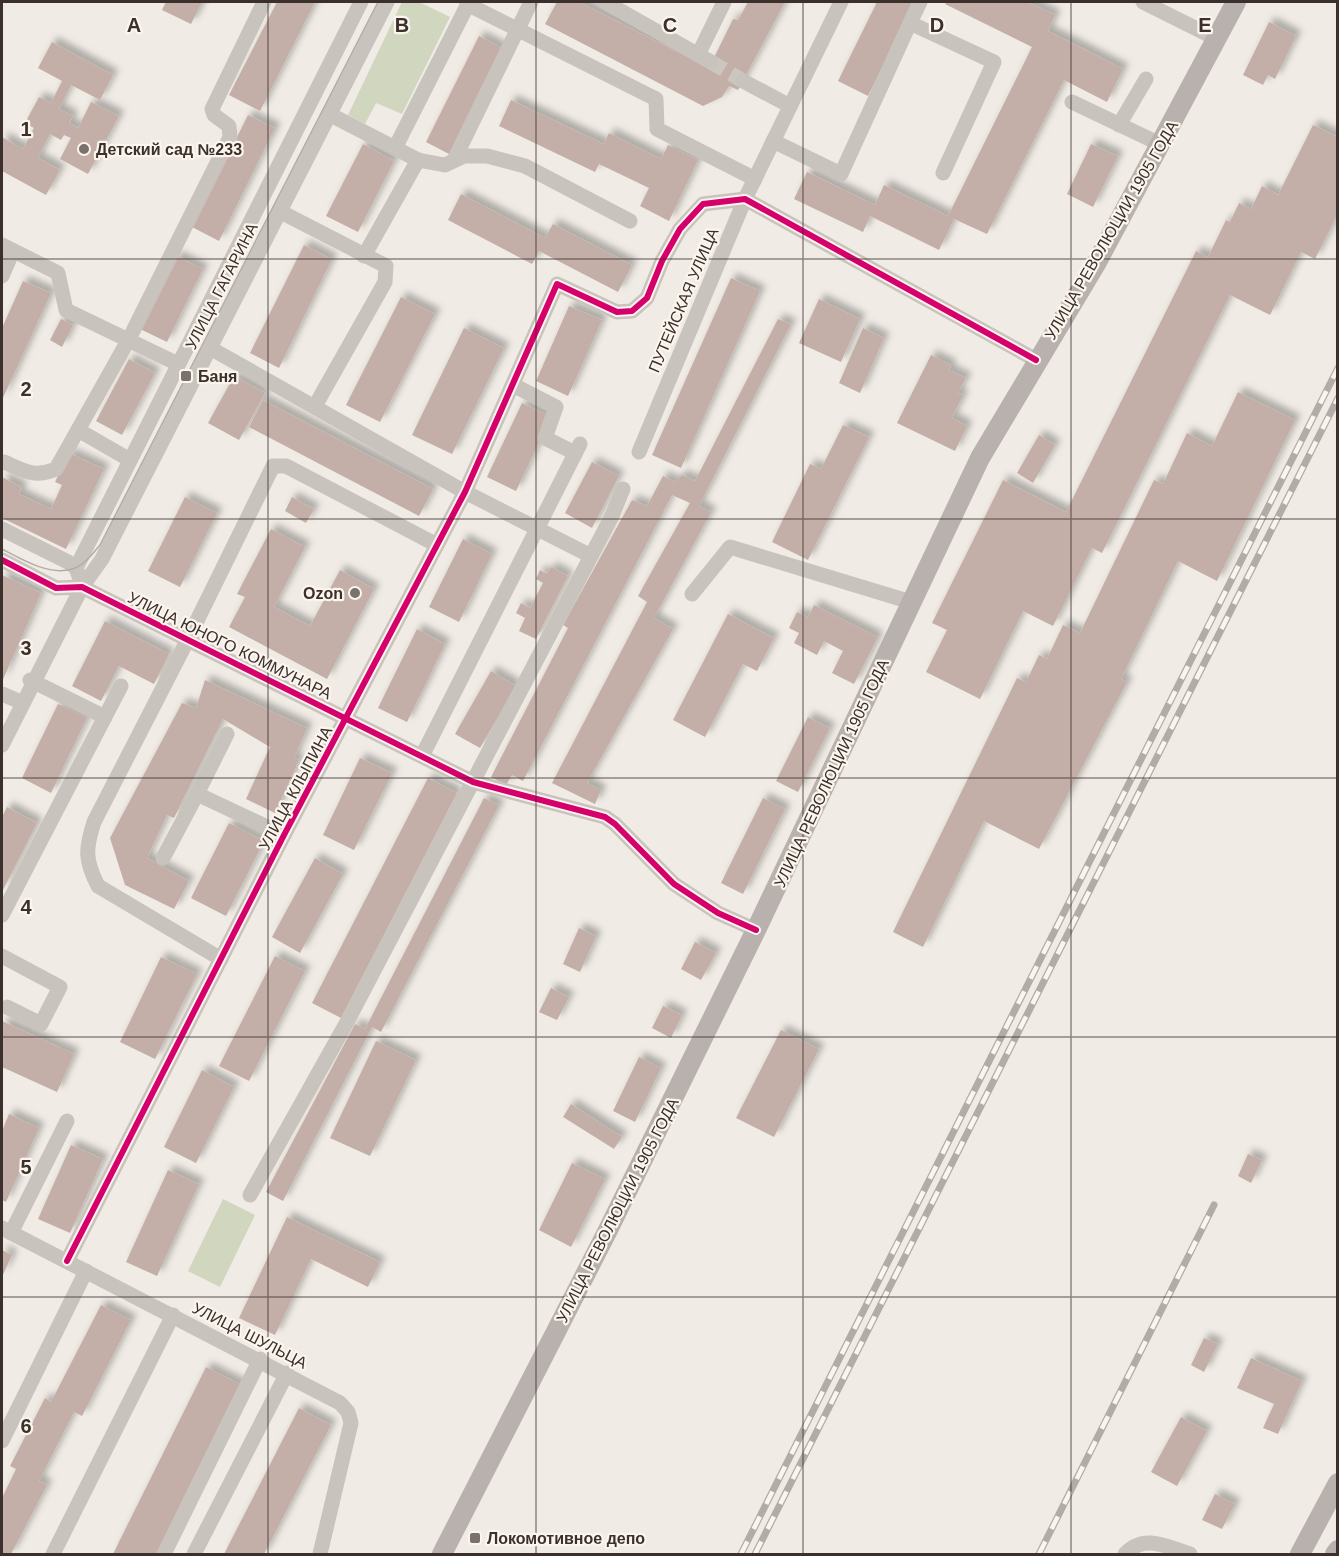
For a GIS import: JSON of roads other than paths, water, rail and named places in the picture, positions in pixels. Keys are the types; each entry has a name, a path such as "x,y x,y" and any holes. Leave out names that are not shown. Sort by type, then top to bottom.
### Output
{"main road":[{"name":"УЛИЦА РЕВОЛЮЦИИ 1905 ГОДА","path":"442,1554 608,1232 756,930 980,458 1036,360 1097,262 1236,2"},
{"path":"1300,1554 1338,1483"},
{"path":"1335,1554 1338,1550"}],"street":[{"path":"4,462 34,474 42,475 56,469 129,339 230,137 229,126 214,114 212,109 264,2"},
{"name":"УЛИЦА ГАГАРИНА","path":"76,568 361,2"},
{"name":"УЛИЦА ГАГАРИНА","path":"2,745 32,681 82,587 102,559 387,2"},
{"path":"329,114 418,160 445,165 455,158 531,2"},
{"path":"605,2 705,59 724,2"},
{"name":"ПУТЕЙСКАЯ УЛИЦА","path":"639,452 745,199 841,2"},
{"path":"773,141 841,174 920,2"},
{"path":"1143,2 1217,39"},
{"path":"395,148 468,3 656,99 657,129 755,179"},
{"path":"910,23 994,62 943,173"},
{"path":"1119,125 1146,79"},
{"path":"743,81 790,106"},
{"path":"1072,102 1160,144"},
{"path":"455,158 487,156 525,166 630,221"},
{"path":"364,256 418,160"},
{"path":"745,199 1036,360"},
{"name":"УЛИЦА КЛЫПИНА","path":"67,1261 284,835 348,718 465,492 557,284 616,312 632,311 647,298 662,261 680,229 703,204 745,199"},
{"path":"279,211 386,266 385,282 315,405"},
{"path":"2,276 8,248 58,273 66,310 178,364"},
{"path":"210,348 315,405 465,492 591,556"},
{"path":"422,756 577,448 544,438 556,407 513,385"},
{"path":"78,430 130,460"},
{"path":"221,959 98,886 89,869 86,847 94,822 273,466 286,466 437,545"},
{"path":"250,1195 347,1022 591,556 623,489"},
{"path":"2,529 76,568 82,587"},
{"path":"692,594 730,547 911,603"},
{"name":"УЛИЦА ЮНОГО КОММУНАРА","path":"2,560 56,588 82,587 473,782 605,817 615,824 674,884 718,913 756,930"},
{"path":"32,681 105,717"},
{"path":"2,916 121,686"},
{"path":"2,694 23,703"},
{"path":"163,858 226,734"},
{"path":"197,794 284,835"},
{"path":"2,956 60,987 41,1024 7,1007"},
{"path":"6,1231 68,1122"},
{"name":"УЛИЦА ШУЛЬЦА","path":"6,1231 260,1359 340,1403 348,1412 351,1424 320,1554"},
{"path":"2,1441 86,1271"},
{"path":"53,1554 172,1315"},
{"path":"164,1554 260,1359"},
{"path":"194,1554 287,1374"},
{"path":"1125,1554 1137,1545 1154,1542 1190,1554"}],"tunnel":[{"path":"711,62 743,81"}],"tram line":[{"path":"2,549 36,565 63,571 80,565 100,545 378,2"}],"railway":[{"path":"741,1554 1338,368"},
{"path":"755,1554 1338,398"},
{"path":"1039,1554 1214,1205"}],"place":[{"name":"Детский сад №233","path":"84,149"},
{"name":"Баня","path":"186,376"},
{"name":"Ozon","path":"355,593"},
{"name":"Локомотивное депо","path":"475,1538"}]}
